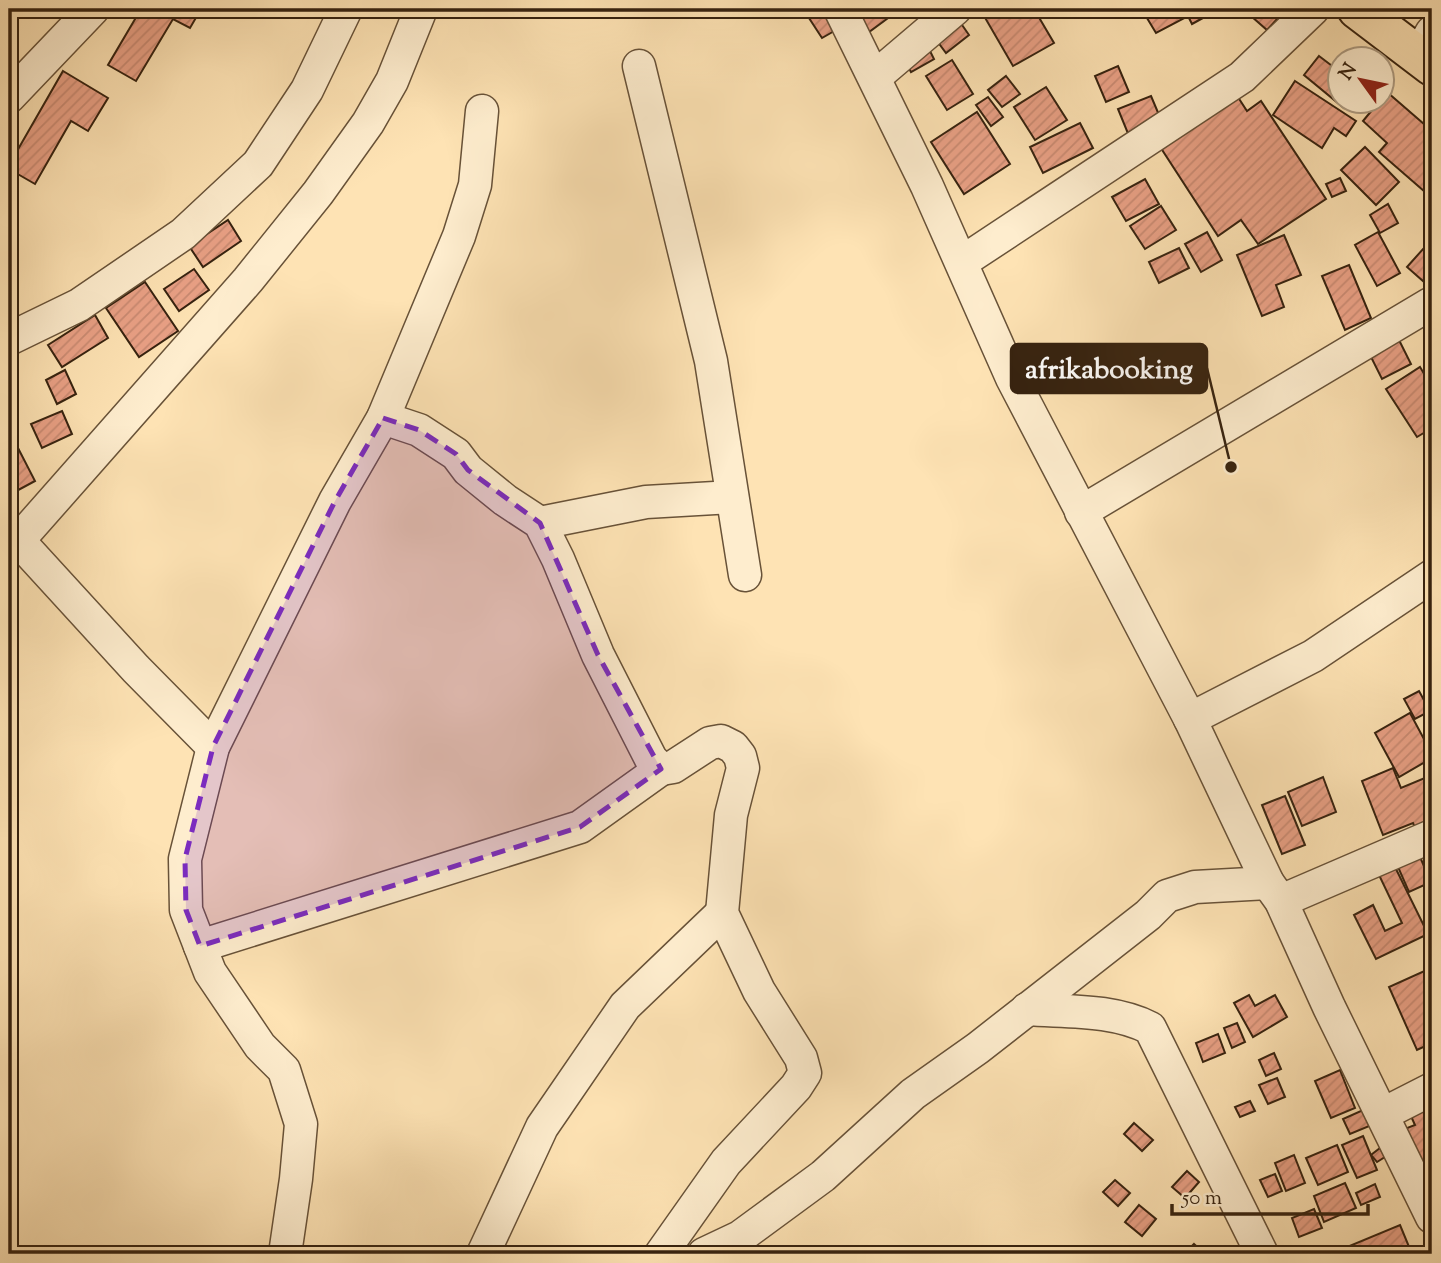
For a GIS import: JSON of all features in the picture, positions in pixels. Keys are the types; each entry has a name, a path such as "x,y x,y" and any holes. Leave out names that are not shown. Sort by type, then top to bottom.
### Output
{"highway":[{"path":"1357,9 1428,51"}],"street":[{"path":"9,97 93,9"},
{"path":"14,331 79,305 183,234 258,164 306,90 346,9"},
{"path":"213,747 13,546 248,280 318,193 368,123 392,81 421,9"},
{"path":"840,9 962,262 1012,378 1190,719 1432,1217"},
{"path":"875,77 955,9"},
{"path":"962,262 1242,77 1313,9"},
{"path":"639,66 711,361 745,575"},
{"path":"285,1254 296,1179 300,1124 284,1070 260,1046 210,972 186,910 185,859 213,747 335,501 383,418 459,236 475,186 482,111"},
{"path":"1081,512 1430,304"},
{"path":"383,418 419,430 456,454 468,470 505,500 540,523 598,655 651,759 661,769"},
{"path":"540,523 646,502 732,497"},
{"path":"1190,719 1313,656 1432,576"},
{"path":"200,946 580,827 661,769 673,767 710,743 721,741 733,747 740,756 743,768 731,815 722,913 759,991 801,1058 805,1073 796,1087 726,1162 661,1254"},
{"path":"704,1254 740,1237 823,1176 914,1094 978,1048 1148,915 1167,896 1195,887 1274,892 1432,836"},
{"path":"483,1254 542,1126 625,1006 722,913"},
{"path":"1027,1009 1110,1015 1150,1028 1252,1248"},
{"path":"1382,1114 1432,1089"}],"highlighted area":[{"path":"383,418 419,430 456,454 468,470 540,523 598,655 661,769 580,827 200,946 186,910 185,859 213,747 335,501"}],"building":[{"path":"141,9 201,9 190,28 173,19 136,81 108,65"},
{"path":"823,9 836,30 822,38 809,18"},
{"path":"851,9 891,9 895,13 869,32"},
{"path":"958,9 976,10 960,22 969,35 946,53 929,30"},
{"path":"980,9 1034,9 1054,43 1013,66"},
{"path":"1151,9 1210,9 1212,13 1192,24 1188,16 1156,33 1144,13"},
{"path":"1243,9 1270,9 1279,17 1267,30"},
{"path":"924,39 934,59 911,72 900,51"},
{"path":"1319,56 1326,61 1326,93 1304,75"},
{"path":"952,60 973,94 947,110 926,76"},
{"path":"1118,66 1129,92 1106,102 1095,76"},
{"path":"63,71 108,98 88,131 71,121 35,184 9,169 9,165"},
{"path":"1006,76 1020,94 1002,107 988,90"},
{"path":"1295,81 1326,101 1326,116 1348,116 1356,121 1346,136 1334,128 1322,148 1273,115"},
{"path":"1046,87 1067,120 1035,140 1014,107"},
{"path":"1234,91 1247,111 1261,101 1326,199 1258,244 1241,220 1218,236 1157,142"},
{"path":"1151,96 1162,122 1129,136 1118,109"},
{"path":"988,97 1003,117 991,126 976,105"},
{"path":"1396,100 1432,131 1432,198 1379,152 1387,143 1363,121 1367,116 1396,116"},
{"path":"977,112 1010,164 964,194 931,142"},
{"path":"1080,123 1093,148 1043,173 1030,147"},
{"path":"1365,147 1399,182 1376,205 1341,170"},
{"path":"1340,178 1346,191 1332,197 1326,184"},
{"path":"1145,179 1159,204 1126,221 1112,197"},
{"path":"1388,204 1398,223 1380,233 1370,215"},
{"path":"1161,206 1176,230 1145,249 1130,226"},
{"path":"228,220 241,241 203,267 189,246"},
{"path":"1207,232 1222,260 1201,272 1185,244"},
{"path":"1378,232 1400,273 1377,286 1355,245"},
{"path":"1284,235 1301,275 1276,285 1284,307 1262,316 1237,255"},
{"path":"1432,239 1432,271 1423,281 1407,267"},
{"path":"1179,248 1189,268 1159,283 1149,262"},
{"path":"1349,265 1371,318 1345,330 1322,276"},
{"path":"194,269 209,290 179,311 164,289"},
{"path":"145,282 178,331 139,357 106,308"},
{"path":"95,315 108,338 62,367 48,345"},
{"path":"1394,330 1411,364 1382,379 1365,345"},
{"path":"1420,367 1432,387 1432,428 1417,437 1386,389"},
{"path":"65,370 76,394 57,404 46,380"},
{"path":"62,411 72,434 42,448 31,424"},
{"path":"18,448 35,481 9,495 9,452"},
{"path":"1419,691 1430,711 1415,719 1404,699"},
{"path":"1410,713 1432,758 1399,777 1375,733"},
{"path":"1393,768 1401,788 1432,775 1432,827 1417,833 1413,823 1383,835 1362,781"},
{"path":"1323,777 1336,812 1302,826 1288,792"},
{"path":"1285,796 1305,845 1282,854 1262,805"},
{"path":"1420,857 1431,882 1409,892 1398,867"},
{"path":"1395,867 1428,934 1376,959 1354,915 1373,905 1385,931 1402,923 1379,875"},
{"path":"1431,968 1432,1043 1417,1050 1389,987"},
{"path":"1249,995 1255,1006 1275,995 1287,1017 1253,1037 1234,1003"},
{"path":"1237,1023 1245,1042 1232,1048 1224,1028"},
{"path":"1218,1034 1225,1053 1203,1062 1196,1043"},
{"path":"1274,1053 1281,1069 1266,1076 1259,1060"},
{"path":"1340,1070 1355,1108 1331,1118 1315,1081"},
{"path":"1277,1078 1285,1097 1268,1104 1259,1085"},
{"path":"1250,1101 1255,1111 1240,1117 1235,1107"},
{"path":"1432,1105 1432,1170 1418,1175 1402,1130 1415,1125 1410,1114"},
{"path":"1372,1106 1379,1122 1350,1134 1343,1119"},
{"path":"1134,1123 1153,1140 1142,1151 1124,1134"},
{"path":"1363,1136 1377,1170 1357,1178 1342,1145"},
{"path":"1337,1145 1348,1172 1318,1185 1306,1158"},
{"path":"1380,1148 1385,1157 1377,1162 1371,1155"},
{"path":"1294,1155 1305,1183 1286,1191 1275,1163"},
{"path":"1187,1171 1199,1182 1185,1198 1172,1187"},
{"path":"1275,1174 1282,1191 1268,1197 1260,1180"},
{"path":"1115,1180 1130,1193 1118,1206 1103,1192"},
{"path":"1345,1183 1356,1208 1324,1222 1314,1196"},
{"path":"1375,1184 1380,1197 1361,1205 1356,1193"},
{"path":"1139,1205 1156,1219 1142,1236 1125,1222"},
{"path":"1314,1209 1322,1228 1299,1237 1292,1218"},
{"path":"1400,1225 1412,1254 1350,1254 1347,1247"},
{"path":"1194,1244 1205,1254 1184,1254"}],"place":[{"name":"afrikabooking","path":"1231,467"}]}
